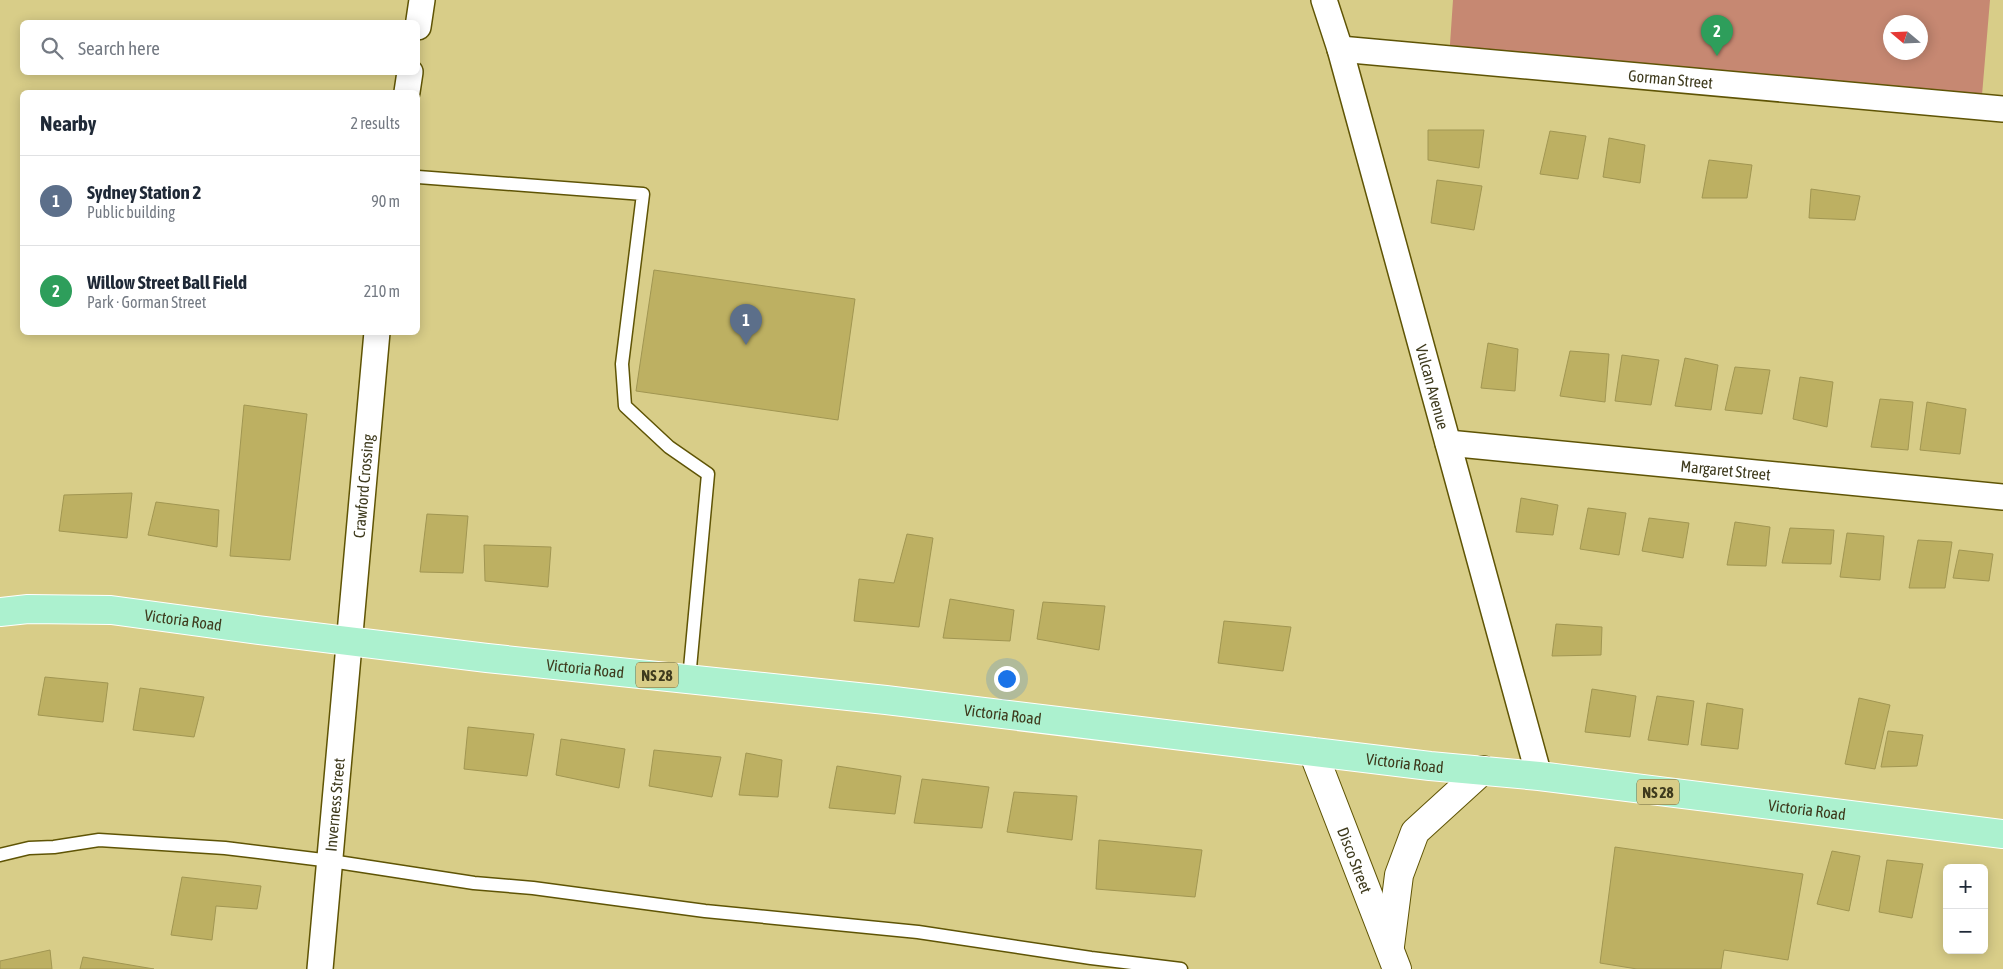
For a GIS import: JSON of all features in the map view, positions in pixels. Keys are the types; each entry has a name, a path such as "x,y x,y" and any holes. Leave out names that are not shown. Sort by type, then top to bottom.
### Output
{"main road":[{"name":"Victoria Road","path":"0,612 28,609 111,610 487,658 886,700 1313,752 1539,776 2003,834"}],"street":[{"path":"419,20 422,0"},
{"name":"Vulcan Avenue","path":"1324,0 1340,49 1539,776"},
{"name":"Gorman Street","path":"1340,49 2003,108"},
{"path":"407,90 410,75"},
{"name":"Crawford Crossing","path":"349,640 377,335"},
{"name":"Margaret Street","path":"1448,443 2003,497"},
{"name":"Inverness Street","path":"320,969 331,862 349,640"},
{"name":"Disco Street","path":"1313,752 1393,960"},
{"path":"1393,960 1399,874 1416,832 1482,770"}],"lane":[{"path":"420,177 643,194 622,364 625,406 669,447 708,474 689,679"},
{"path":"0,855 30,848 54,847 99,840 224,848 474,883 533,888 705,911 918,932 1091,958 1181,969"}],"shaded area":[{"path":"1453,0 1990,0 1981,107 1449,59"}],"building":[{"path":"1428,130 1484,130 1479,168 1428,160"},
{"path":"1550,131 1586,136 1578,179 1540,174"},
{"path":"1609,138 1645,145 1640,183 1603,177"},
{"path":"1709,160 1752,165 1747,198 1702,198"},
{"path":"1437,180 1482,186 1474,230 1431,223"},
{"path":"1811,189 1860,196 1855,220 1809,218"},
{"path":"654,270 855,299 838,420 636,391"},
{"path":"1488,343 1518,349 1515,391 1481,388"},
{"path":"1570,351 1609,354 1605,402 1560,396"},
{"path":"1622,355 1659,360 1651,405 1615,401"},
{"path":"1685,358 1718,365 1711,410 1675,406"},
{"path":"1735,367 1770,370 1762,414 1725,410"},
{"path":"1800,377 1833,382 1827,427 1793,419"},
{"path":"1880,399 1913,402 1908,450 1871,447"},
{"path":"1927,402 1966,409 1960,454 1920,450"},
{"path":"244,405 307,414 290,560 230,556"},
{"path":"132,493 127,538 59,531 64,495"},
{"path":"1521,498 1558,505 1553,535 1516,532"},
{"path":"156,502 219,510 217,547 148,535"},
{"path":"1588,508 1626,513 1619,555 1580,549"},
{"path":"427,514 468,516 463,573 420,572"},
{"path":"1649,518 1689,523 1683,558 1642,551"},
{"path":"1735,522 1770,527 1766,566 1727,565"},
{"path":"1790,528 1834,530 1831,564 1782,563"},
{"path":"1847,533 1884,536 1880,580 1840,577"},
{"path":"907,534 933,538 919,627 854,621 859,579 894,583"},
{"path":"1918,540 1952,542 1945,588 1909,588"},
{"path":"484,545 551,547 548,587 485,581"},
{"path":"1959,550 1993,554 1989,581 1953,578"},
{"path":"950,599 1014,610 1010,641 943,638"},
{"path":"1043,602 1105,606 1099,650 1037,639"},
{"path":"1224,621 1291,627 1283,671 1218,663"},
{"path":"1556,624 1602,627 1601,655 1552,656"},
{"path":"45,677 108,683 103,722 38,715"},
{"path":"140,688 204,697 194,737 133,730"},
{"path":"1592,689 1636,696 1630,737 1585,732"},
{"path":"1657,696 1694,701 1688,745 1648,740"},
{"path":"1859,698 1890,705 1875,769 1845,764"},
{"path":"1707,703 1743,709 1738,749 1701,745"},
{"path":"468,727 534,734 527,776 464,769"},
{"path":"1888,731 1923,735 1917,766 1881,767"},
{"path":"561,739 625,749 619,788 556,775"},
{"path":"654,750 721,757 712,797 649,786"},
{"path":"746,753 782,760 778,797 739,795"},
{"path":"837,766 901,776 895,814 829,808"},
{"path":"922,779 989,787 982,828 914,823"},
{"path":"1014,792 1077,796 1072,840 1007,832"},
{"path":"1099,840 1202,850 1195,897 1096,889"},
{"path":"1615,847 1803,874 1788,960 1724,950 1721,969 1637,969 1600,963"},
{"path":"1832,851 1860,856 1849,911 1817,904"},
{"path":"1887,860 1923,864 1912,918 1879,912"},
{"path":"182,877 261,886 257,909 216,906 212,940 171,935"},
{"path":"50,950 52,969 0,969 0,961"},
{"path":"83,957 154,969 80,969"}],"place":[{"name":"Willow Street Ball Field","path":"1717,56"},
{"name":"Sydney Station 2","path":"746,345"}]}
